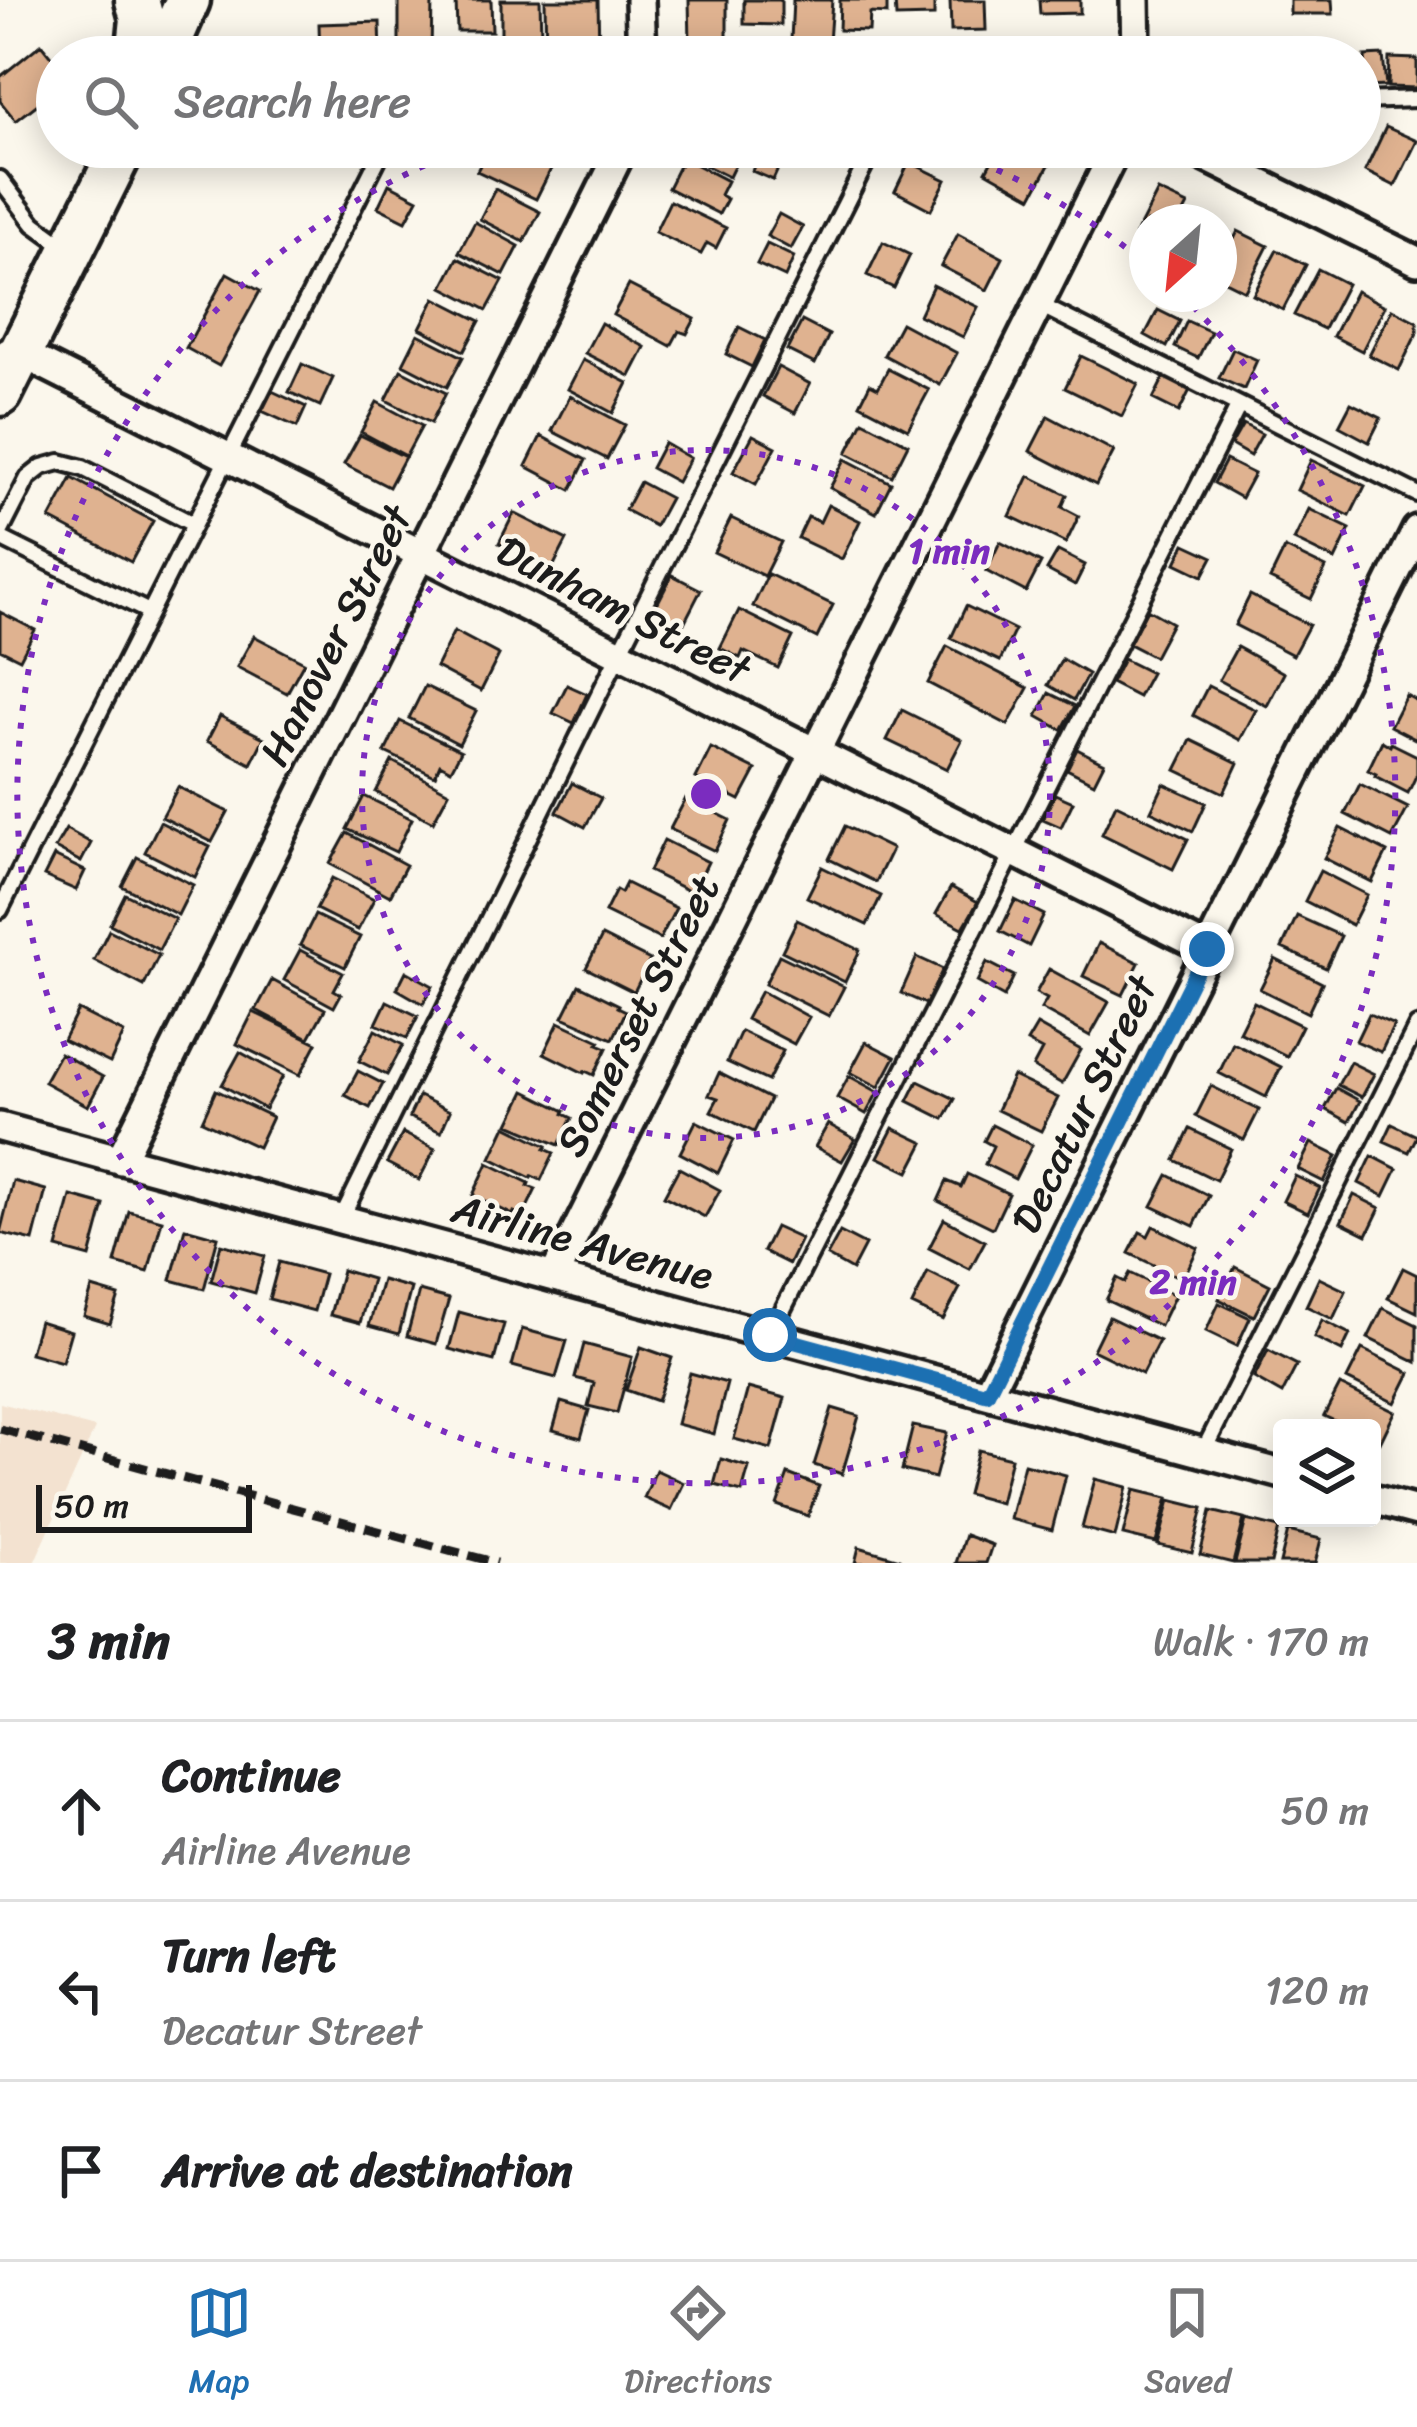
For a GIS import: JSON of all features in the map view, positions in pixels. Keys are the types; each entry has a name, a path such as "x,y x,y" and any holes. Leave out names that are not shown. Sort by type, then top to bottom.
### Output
{"main road":[{"path":"137,0 140,36"},
{"path":"172,36 188,0"},
{"path":"0,394 10,353 71,251 112,168"}],"street":[{"path":"640,0 641,36"},
{"path":"1135,0 1136,36"},
{"name":"Hanover Street","path":"120,1160 613,168"},
{"name":"Somerset Street","path":"554,1276 1106,168"},
{"path":"1229,168 1417,261"},
{"name":"Dunham Street","path":"10,353 227,456 1207,949"},
{"name":"Decatur Street","path":"987,1394 1417,530"},
{"name":"Airline Avenue","path":"0,1127 1273,1472"},
{"path":"1381,1501 1417,1511"}],"lane":[{"path":"1381,101 1417,100"},
{"path":"0,910 373,168"},
{"path":"340,1219 863,168"},
{"path":"0,179 34,224 71,251"},
{"path":"1038,304 1417,494"},
{"path":"770,1335 1239,405"},
{"path":"149,612 0,536 28,478 60,462 83,468 193,524"},
{"path":"1203,1453 1417,1026"}],"shaded area":[{"path":"0,1403 95,1428 34,1563 0,1563"}],"building":[{"path":"399,0 432,0 431,36 399,36"},
{"path":"456,0 491,0 492,31 457,31"},
{"path":"501,0 540,0 541,36 501,36"},
{"path":"545,0 598,0 599,36 546,36"},
{"path":"689,0 727,0 727,36 690,36"},
{"path":"744,0 781,0 781,25 744,24"},
{"path":"793,0 832,0 829,36 791,36"},
{"path":"840,0 887,0 887,14 870,13 869,31 839,30"},
{"path":"895,0 934,0 934,16 896,17"},
{"path":"950,0 985,0 986,30 951,31"},
{"path":"1039,0 1080,0 1080,13 1040,14"},
{"path":"1290,0 1332,0 1333,14 1290,14"},
{"path":"380,22 380,36 319,36 319,24"},
{"path":"36,48 36,105 16,121 0,101 0,77"},
{"path":"1383,55 1386,86 1381,86"},
{"path":"1389,58 1417,59 1417,88 1388,87"},
{"path":"1386,127 1417,141 1395,186 1365,171 1381,168 1381,137"},
{"path":"478,168 552,168 536,199"},
{"path":"678,168 702,168 727,181 720,195 727,199 719,214 668,188"},
{"path":"711,168 733,168 729,177"},
{"path":"753,168 778,168 773,180"},
{"path":"906,168 921,168 946,180 931,210 895,191"},
{"path":"988,168 1047,168 1032,197"},
{"path":"389,184 418,199 406,221 378,207"},
{"path":"495,189 540,212 524,242 480,219"},
{"path":"1158,191 1186,204 1151,204"},
{"path":"670,201 726,228 716,248 707,243 701,254 655,232"},
{"path":"779,214 803,227 791,249 767,236"},
{"path":"475,222 519,246 504,275 459,252"},
{"path":"1237,233 1268,246 1245,291 1237,287"},
{"path":"958,234 1003,258 987,290 941,266"},
{"path":"883,242 910,255 894,288 867,275"},
{"path":"767,244 794,257 785,277 757,264"},
{"path":"1277,250 1306,265 1283,310 1253,295"},
{"path":"458,258 503,281 487,310 443,287"},
{"path":"1318,269 1347,284 1324,329 1294,315"},
{"path":"227,273 260,291 219,366 186,348"},
{"path":"629,285 695,319 687,334 679,331 671,346 613,315"},
{"path":"933,285 978,307 963,337 919,315"},
{"path":"1356,291 1385,306 1362,351 1333,336"},
{"path":"435,298 480,321 464,351 420,328"},
{"path":"1392,309 1417,322 1417,333 1399,370 1369,355"},
{"path":"1157,312 1180,321 1167,347 1145,335"},
{"path":"802,321 829,335 815,364 787,350"},
{"path":"1187,321 1211,332 1198,358 1175,347"},
{"path":"601,323 645,347 630,376 585,353"},
{"path":"901,323 957,353 940,385 884,355"},
{"path":"739,327 765,340 752,367 726,354"},
{"path":"418,334 463,357 447,387 403,364"},
{"path":"1233,349 1257,360 1244,389 1219,378"},
{"path":"1081,356 1138,384 1122,416 1065,388"},
{"path":"583,360 628,383 613,413 568,389"},
{"path":"302,364 333,378 320,406 289,392"},
{"path":"778,367 810,384 795,413 763,396"},
{"path":"888,369 929,390 908,429 860,404 870,384 878,388"},
{"path":"401,370 446,393 431,423 386,400"},
{"path":"1165,375 1191,388 1179,412 1153,399"},
{"path":"272,391 306,407 297,427 262,411"},
{"path":"570,396 625,425 607,459 552,431"},
{"path":"377,402 422,426 406,456 361,432"},
{"path":"1351,403 1381,418 1369,442 1339,426"},
{"path":"1048,416 1114,451 1096,485 1030,451"},
{"path":"863,421 908,444 892,476 847,453"},
{"path":"1243,424 1262,434 1250,456 1231,445"},
{"path":"360,435 405,457 389,487 344,464"},
{"path":"753,435 776,447 756,484 733,472"},
{"path":"541,436 586,460 571,490 526,466"},
{"path":"664,443 690,458 677,482 651,468"},
{"path":"845,459 891,483 876,513 830,488"},
{"path":"1226,460 1254,474 1241,498 1214,483"},
{"path":"1311,460 1365,486 1350,516 1297,490"},
{"path":"1029,476 1067,495 1062,507 1079,516 1066,543 1010,516"},
{"path":"72,478 153,521 131,562 50,519"},
{"path":"640,482 670,498 655,526 625,510"},
{"path":"828,505 860,521 842,559 798,538 808,517 820,522"},
{"path":"1309,509 1350,529 1335,560 1294,540"},
{"path":"514,513 567,540 552,569 499,543"},
{"path":"731,518 781,542 764,576 714,552"},
{"path":"1000,542 1041,563 1026,592 986,571"},
{"path":"1185,544 1213,557 1203,576 1176,563"},
{"path":"1285,548 1326,568 1311,599 1270,579"},
{"path":"1058,551 1085,565 1075,585 1047,570"},
{"path":"768,574 833,605 817,638 753,606"},
{"path":"672,575 701,590 682,627 653,612"},
{"path":"1250,595 1309,625 1293,655 1235,625"},
{"path":"966,606 1015,630 1000,661 951,638"},
{"path":"1147,609 1172,623 1154,657 1129,644"},
{"path":"739,610 793,637 778,668 743,651 740,658 720,648"},
{"path":"0,612 35,630 20,659 0,649"},
{"path":"454,631 499,655 481,691 436,667"},
{"path":"254,636 304,662 287,693 237,667"},
{"path":"947,646 1028,688 1008,725 928,683"},
{"path":"1237,647 1284,673 1267,706 1219,680"},
{"path":"1062,659 1088,674 1074,700 1048,685"},
{"path":"1123,659 1151,673 1138,697 1111,683"},
{"path":"567,685 587,694 574,723 553,713"},
{"path":"425,686 476,711 459,744 409,718"},
{"path":"1208,686 1256,710 1240,740 1193,715"},
{"path":"1049,693 1075,706 1062,730 1037,716"},
{"path":"1406,695 1417,701 1417,740 1390,726"},
{"path":"902,710 962,740 947,769 887,740"},
{"path":"220,716 264,738 251,764 207,741"},
{"path":"400,721 461,751 451,770 440,764 435,776 385,752"},
{"path":"1191,740 1238,763 1224,793 1176,770"},
{"path":"1382,741 1417,756 1417,774 1408,793 1368,770"},
{"path":"711,748 756,770 740,800 696,778"},
{"path":"1077,749 1104,763 1094,783 1067,769"},
{"path":"392,761 449,792 433,822 376,792"},
{"path":"572,783 601,798 585,827 557,812"},
{"path":"1164,784 1206,803 1193,831 1151,811"},
{"path":"1360,784 1408,808 1392,838 1345,814"},
{"path":"178,787 228,812 212,842 162,817"},
{"path":"1055,794 1073,802 1061,827 1043,819"},
{"path":"364,796 412,819 396,852 347,829"},
{"path":"686,798 730,820 715,851 670,829"},
{"path":"1116,804 1188,839 1173,869 1102,834"},
{"path":"160,822 210,847 195,877 145,852"},
{"path":"845,826 892,849 876,882 829,859"},
{"path":"1340,828 1387,852 1372,882 1324,858"},
{"path":"66,829 91,843 81,862 55,848"},
{"path":"347,833 406,865 390,896 330,864"},
{"path":"664,840 708,862 693,893 649,871"},
{"path":"54,856 85,871 76,890 44,876"},
{"path":"137,857 193,885 178,915 122,886"},
{"path":"822,867 881,896 867,925 807,897"},
{"path":"1320,871 1367,895 1352,925 1305,901"},
{"path":"332,878 374,899 358,930 316,909"},
{"path":"626,883 676,908 660,939 605,912 616,890 621,893"},
{"path":"951,887 978,902 963,928 936,914"},
{"path":"125,894 175,919 159,950 110,924"},
{"path":"1015,900 1044,915 1029,946 1000,931"},
{"path":"315,915 360,937 345,967 300,945"},
{"path":"1297,916 1341,936 1326,968 1282,948"},
{"path":"797,920 860,950 845,982 782,951"},
{"path":"109,930 159,955 144,986 94,960"},
{"path":"602,936 650,960 634,992 586,968"},
{"path":"1099,943 1139,963 1123,995 1083,976"},
{"path":"300,950 343,973 334,990 341,994 334,1007 284,980"},
{"path":"779,955 844,987 829,1016 765,984"},
{"path":"917,957 943,969 926,1004 901,993"},
{"path":"1275,959 1322,983 1308,1013 1260,989"},
{"path":"987,962 1014,976 1004,997 977,982"},
{"path":"1049,969 1109,1002 1090,1036 1041,1009 1047,999 1036,993"},
{"path":"406,971 433,986 423,1004 397,989"},
{"path":"272,980 325,1009 309,1038 256,1010"},
{"path":"579,985 626,1011 613,1039 563,1017"},
{"path":"761,991 809,1017 794,1044 746,1019"},
{"path":"387,1001 418,1016 407,1038 376,1024"},
{"path":"1254,1002 1302,1026 1287,1056 1239,1032"},
{"path":"78,1010 124,1033 110,1063 63,1040"},
{"path":"253,1012 317,1043 300,1075 237,1044"},
{"path":"1369,1014 1394,1025 1381,1052 1356,1041"},
{"path":"559,1022 607,1048 594,1075 544,1053"},
{"path":"1037,1025 1081,1050 1062,1084 1033,1067 1042,1050 1027,1042"},
{"path":"375,1030 403,1045 387,1075 359,1061"},
{"path":"741,1031 783,1051 768,1081 727,1062"},
{"path":"866,1042 895,1057 879,1087 850,1072"},
{"path":"1233,1043 1281,1067 1266,1097 1219,1073"},
{"path":"240,1052 283,1076 265,1109 222,1085"},
{"path":"60,1053 103,1077 88,1106 44,1082"},
{"path":"1350,1062 1374,1074 1362,1097 1338,1085"},
{"path":"358,1071 383,1084 370,1108 345,1095"},
{"path":"719,1073 770,1099 754,1132 711,1111 718,1098 709,1095"},
{"path":"849,1076 878,1092 866,1114 837,1098"},
{"path":"1013,1076 1058,1098 1041,1131 997,1110"},
{"path":"918,1081 955,1099 944,1119 908,1101"},
{"path":"1211,1086 1259,1110 1244,1140 1196,1116"},
{"path":"1336,1088 1360,1101 1349,1122 1325,1109"},
{"path":"216,1090 272,1117 258,1147 202,1121"},
{"path":"525,1091 572,1118 559,1145 509,1124"},
{"path":"419,1096 450,1111 441,1132 409,1117"},
{"path":"696,1121 734,1140 718,1173 680,1153"},
{"path":"828,1124 855,1139 842,1161 815,1147"},
{"path":"1392,1124 1417,1136 1409,1152 1384,1141"},
{"path":"992,1125 1032,1145 1015,1179 985,1164 993,1146 984,1141"},
{"path":"506,1126 554,1153 541,1180 491,1158"},
{"path":"893,1128 924,1143 909,1172 878,1157"},
{"path":"1190,1129 1231,1149 1216,1180 1175,1160"},
{"path":"403,1133 435,1149 419,1180 387,1163"},
{"path":"1311,1143 1337,1156 1324,1182 1298,1169"},
{"path":"1372,1156 1397,1169 1384,1196 1359,1183"},
{"path":"488,1163 536,1189 523,1216 473,1195"},
{"path":"679,1168 720,1190 705,1217 664,1196"},
{"path":"967,1174 1009,1194 993,1228 938,1201 947,1181 961,1187"},
{"path":"1168,1175 1209,1196 1194,1226 1152,1206"},
{"path":"1295,1176 1320,1188 1308,1213 1283,1201"},
{"path":"13,1181 46,1190 33,1241 0,1233"},
{"path":"1354,1195 1380,1208 1367,1235 1341,1222"},
{"path":"71,1196 104,1205 90,1257 57,1248"},
{"path":"129,1211 162,1220 148,1272 115,1263"},
{"path":"944,1219 985,1241 970,1269 929,1248"},
{"path":"1153,1226 1198,1248 1183,1279 1129,1253 1140,1232 1148,1236"},
{"path":"775,1227 801,1239 789,1264 763,1251"},
{"path":"185,1228 218,1237 204,1289 171,1280"},
{"path":"840,1232 865,1245 852,1270 827,1256"},
{"path":"221,1244 265,1256 255,1293 211,1281"},
{"path":"279,1262 324,1274 314,1311 269,1299"},
{"path":"1235,1267 1270,1285 1254,1316 1219,1299"},
{"path":"1403,1268 1417,1275 1417,1312 1388,1298"},
{"path":"342,1270 372,1279 360,1323 330,1315"},
{"path":"928,1272 960,1288 943,1320 912,1305"},
{"path":"1130,1273 1175,1295 1160,1326 1106,1300 1117,1278 1125,1282"},
{"path":"1319,1278 1346,1291 1333,1319 1306,1306"},
{"path":"382,1280 411,1288 399,1334 369,1326"},
{"path":"92,1288 119,1296 110,1324 84,1316"},
{"path":"419,1291 449,1299 436,1344 407,1336"},
{"path":"1219,1303 1250,1318 1237,1346 1206,1331"},
{"path":"1383,1308 1417,1325 1417,1362 1368,1338"},
{"path":"459,1312 504,1324 494,1361 449,1349"},
{"path":"1109,1317 1159,1341 1142,1374 1093,1350"},
{"path":"1322,1320 1350,1334 1342,1351 1314,1337"},
{"path":"39,1321 71,1331 62,1362 30,1353"},
{"path":"522,1329 567,1341 556,1378 512,1366"},
{"path":"584,1344 632,1357 617,1413 588,1406 594,1383 575,1378"},
{"path":"641,1347 672,1358 657,1401 626,1390"},
{"path":"1362,1349 1410,1373 1395,1403 1347,1379"},
{"path":"1268,1350 1297,1365 1282,1394 1254,1378"},
{"path":"690,1373 727,1383 714,1434 677,1424"},
{"path":"1340,1385 1395,1412 1381,1441 1381,1419 1324,1416"},
{"path":"748,1388 785,1398 771,1449 734,1439"},
{"path":"561,1402 589,1410 581,1438 553,1430"},
{"path":"832,1408 859,1416 842,1474 814,1465"},
{"path":"913,1426 947,1433 935,1478 902,1470"},
{"path":"978,1450 1011,1458 1000,1503 967,1494"},
{"path":"721,1459 749,1467 742,1492 714,1485"},
{"path":"1024,1464 1066,1475 1052,1530 1010,1519"},
{"path":"656,1470 684,1483 671,1510 644,1498"},
{"path":"788,1474 819,1486 808,1516 777,1505"},
{"path":"1095,1479 1127,1487 1115,1537 1082,1528"},
{"path":"1134,1490 1168,1498 1156,1543 1123,1535"},
{"path":"1170,1500 1203,1508 1192,1553 1158,1545"},
{"path":"1211,1511 1244,1519 1233,1563 1200,1555"},
{"path":"1246,1520 1279,1528 1271,1563 1235,1563"},
{"path":"1288,1531 1321,1539 1315,1563 1280,1563"},
{"path":"965,1535 992,1545 986,1563 956,1563"},
{"path":"859,1547 900,1559 899,1563 855,1563"}],"railway":[{"path":"0,1429 497,1563"}],"route":[{"path":"770,1335 987,1394 1207,949"}]}
